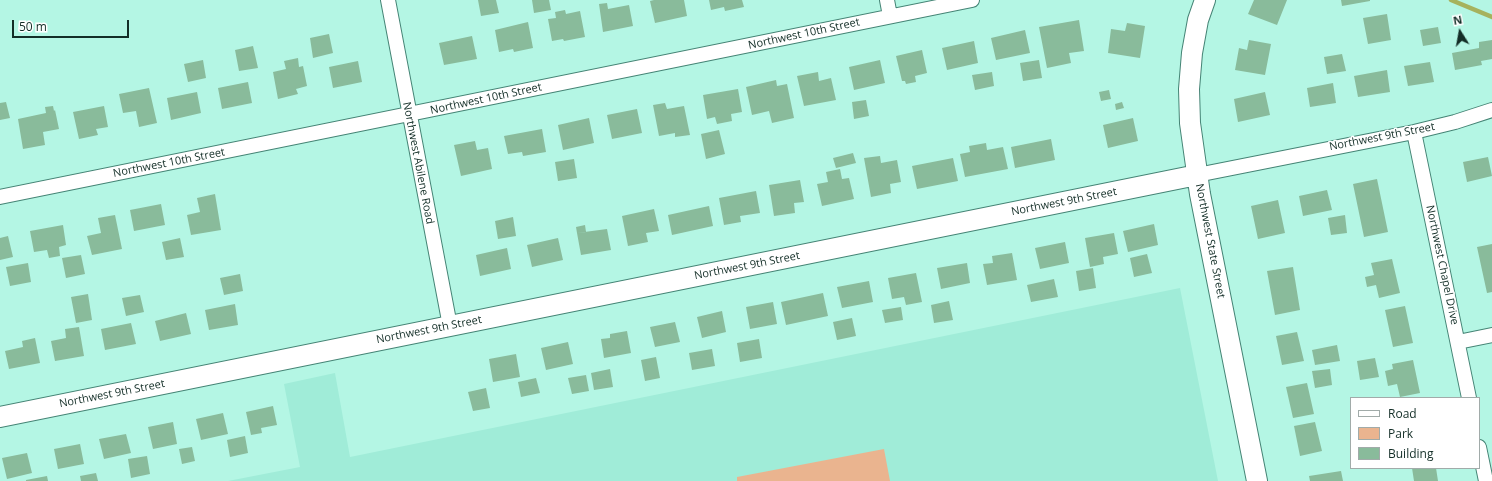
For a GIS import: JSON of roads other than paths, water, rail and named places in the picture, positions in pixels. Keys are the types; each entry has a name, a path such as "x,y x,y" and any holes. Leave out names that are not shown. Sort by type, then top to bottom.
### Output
{"street":[{"name":"Northwest Abilene Road","path":"388,0 450,326"},
{"path":"887,0 890,16"},
{"name":"Northwest 10th Street","path":"0,197 972,0"},
{"name":"Northwest State Street","path":"1203,0 1189,70 1188,106 1197,174 1257,481"},
{"name":"Northwest 9th Street","path":"0,417 1197,174 1414,132 1455,122 1492,110"},
{"name":"Northwest Chapel Drive","path":"1414,132 1469,397"},
{"path":"1458,342 1492,335"},
{"path":"1480,452 1486,481"}],"waterway":[{"path":"1451,0 1492,17"}]}
